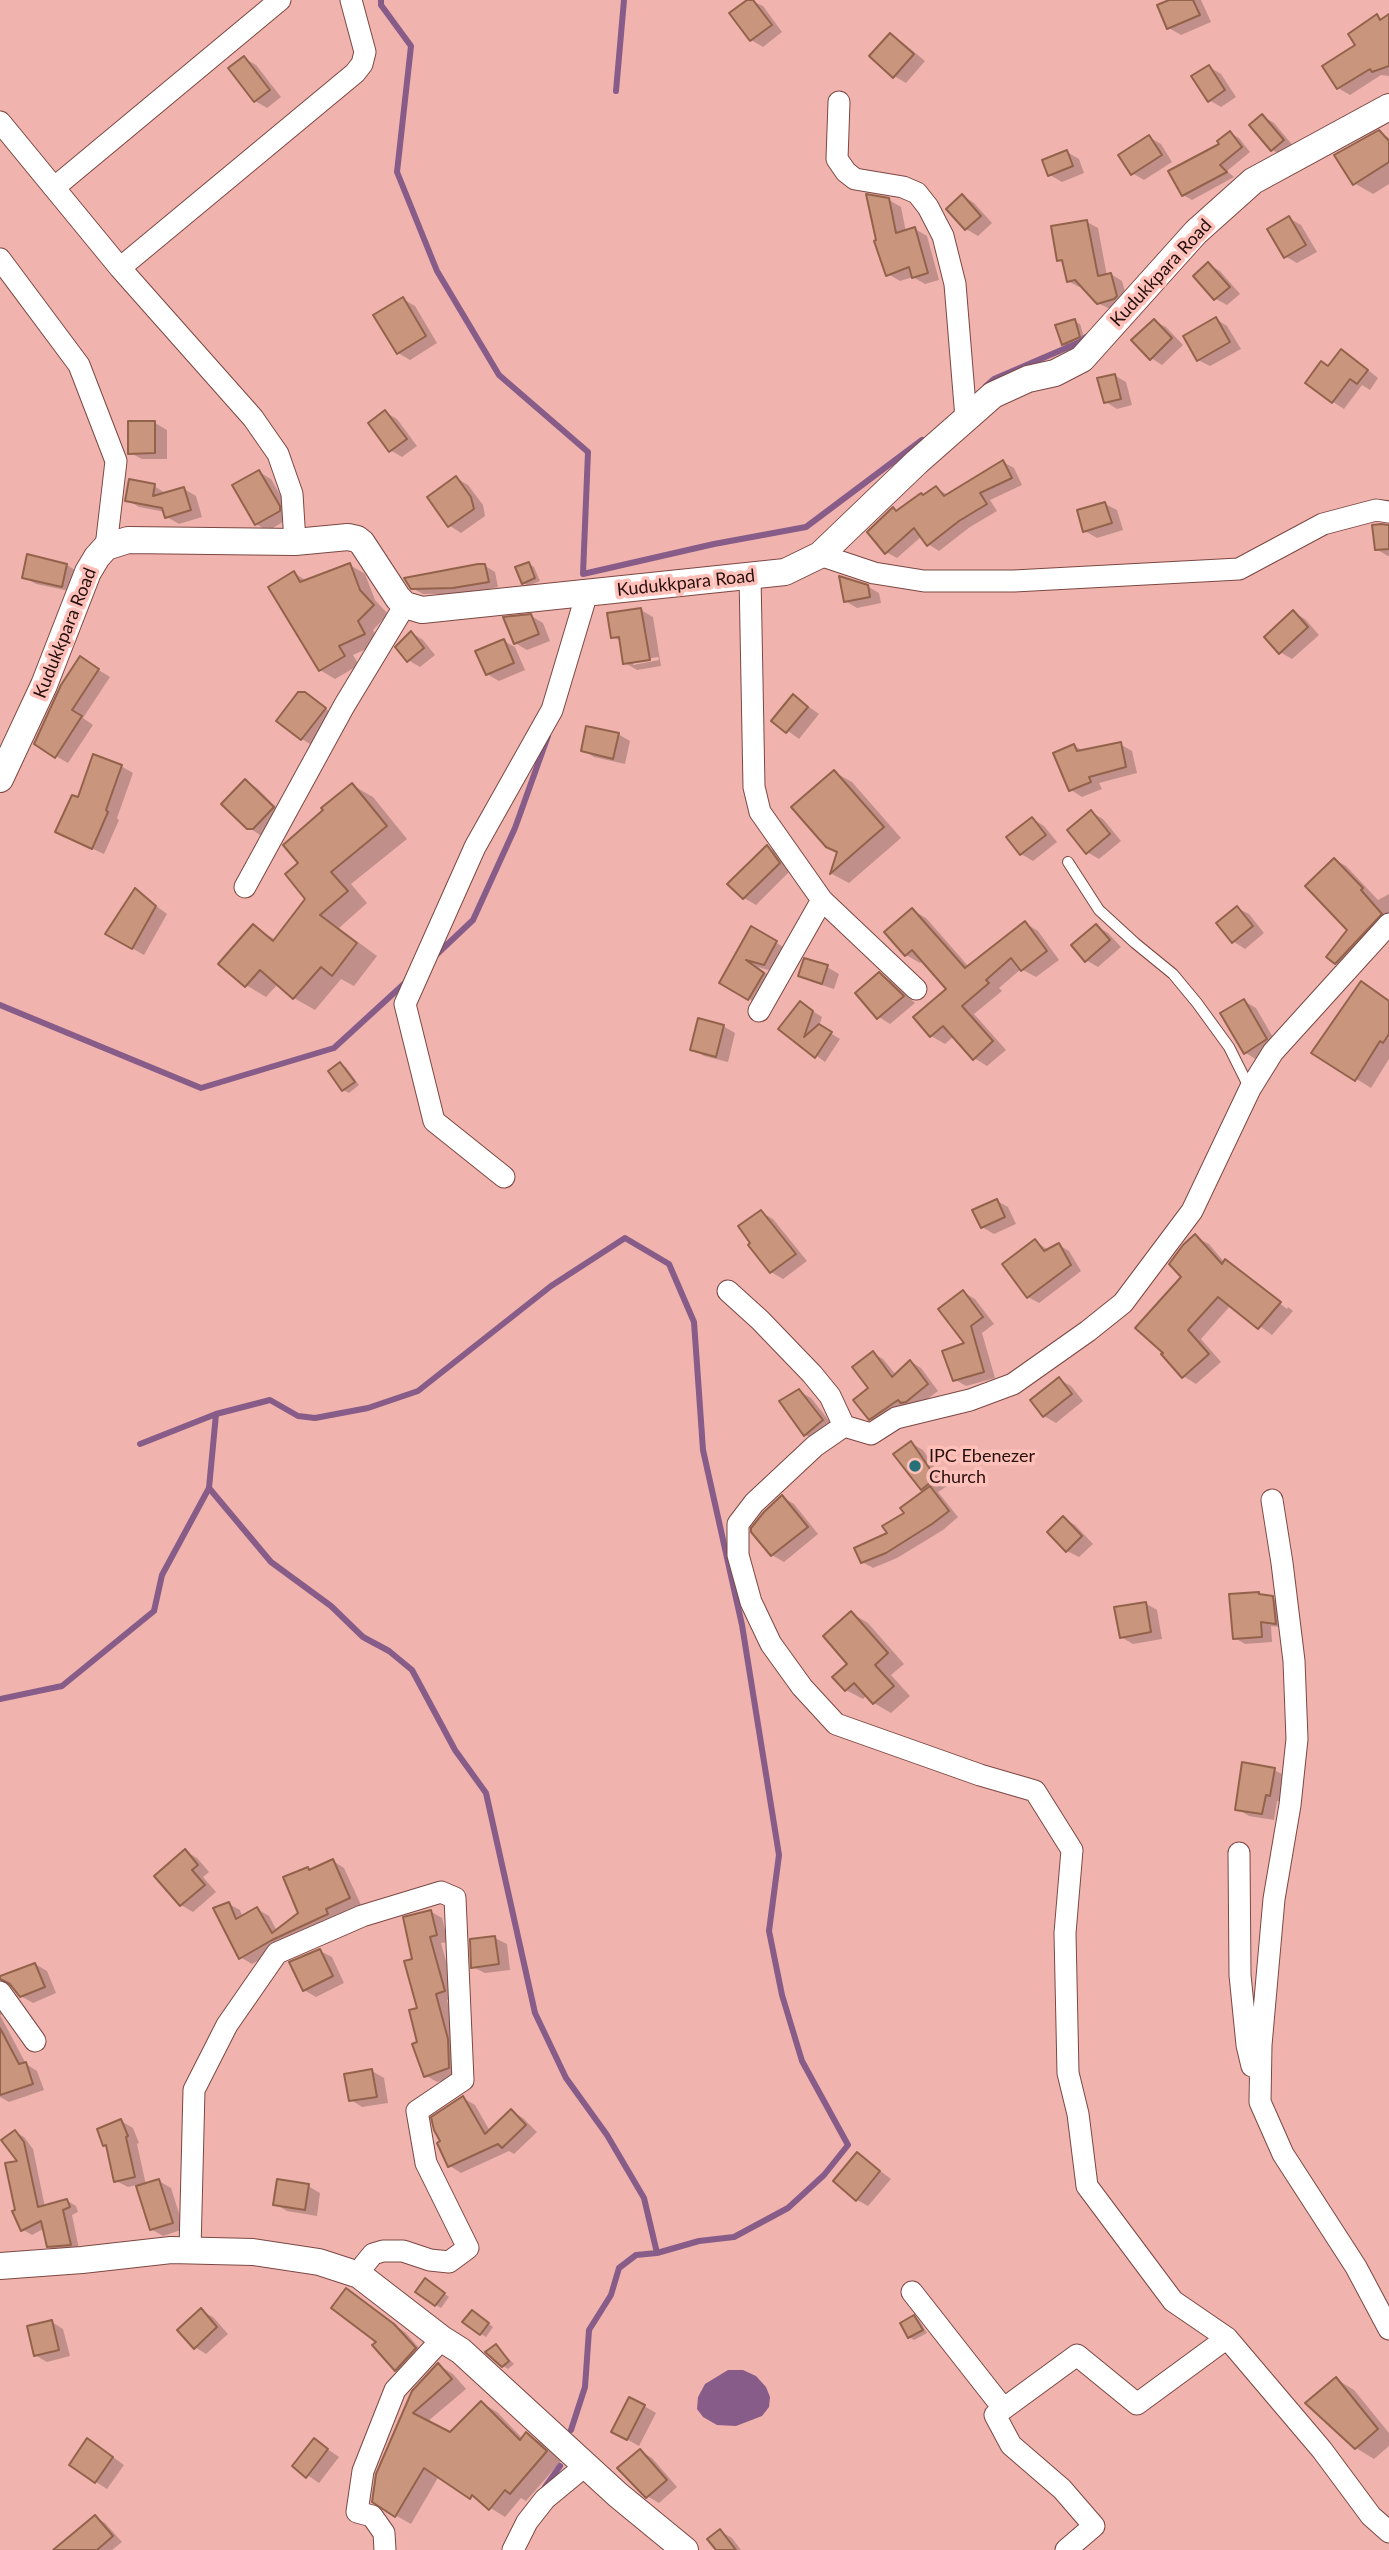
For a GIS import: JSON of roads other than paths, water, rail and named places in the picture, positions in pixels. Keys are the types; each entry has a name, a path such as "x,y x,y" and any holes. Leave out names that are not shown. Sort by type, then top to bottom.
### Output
{"street":[{"path":"55,187 280,0"},
{"path":"120,268 355,73 362,64 365,52 351,0"},
{"path":"839,102 837,159 846,173 855,178 903,187 917,193 929,207 943,236 955,284 966,418"},
{"name":"Kudukkpara Road","path":"0,779 44,685 88,572 106,547 128,540 295,542 348,537 362,543 389,589 405,605 422,610 785,572 820,555 993,395 1028,379 1055,373 1082,359 1196,232 1253,181 1389,107"},
{"path":"0,122 120,268 253,418 278,454 292,494 295,542"},
{"path":"0,259 79,365 116,461 106,547"},
{"path":"820,555 874,573 924,581 1014,580 1239,569 1323,524 1376,510 1389,512"},
{"path":"750,576 754,787 760,812 822,900 916,989"},
{"path":"504,1177 434,1121 405,1004 475,847 552,710 587,593"},
{"path":"245,887 344,706 405,605"},
{"path":"759,1011 822,900"},
{"path":"728,1291 812,1374 830,1396 844,1426 871,1434 896,1418 970,1400 1013,1384 1123,1303 1192,1211 1250,1089 1273,1052 1389,924"},
{"path":"844,1426 815,1446 754,1503 738,1524 738,1555 751,1602 771,1644 802,1687 836,1724 1035,1791 1072,1850 1065,1933 1068,2073 1078,2114 1087,2186 1173,2301 1227,2338 1322,2450 1371,2516 1389,2532"},
{"path":"1260,2102 1261,2045 1274,1899 1290,1805 1297,1739 1294,1661 1272,1500"},
{"path":"1240,1853 1240,1975 1247,2045 1260,2102 1283,2154 1356,2267 1389,2329"},
{"path":"190,2250 194,2090 227,2025 277,1953 362,1916 441,1892 455,1898 463,2080 417,2110 426,2163 468,2248 449,2262 430,2260 403,2250 383,2251 373,2254 359,2275"},
{"path":"0,1992 35,2041"},
{"path":"0,2266 190,2250 253,2252 319,2262 359,2275 461,2351 586,2466 685,2550"},
{"path":"912,2292 1003,2408"},
{"path":"1066,2550 1094,2526 1062,2489 1010,2445 995,2414 1077,2355 1137,2404 1227,2338"},
{"path":"385,2550 384,2533 372,2516 357,2512 363,2471 395,2390 442,2339"},
{"path":"513,2550 527,2522 545,2499 586,2466"}],"lane":[{"path":"1068,862 1099,910 1173,974 1197,1003 1229,1047 1250,1089"}],"waterway":[{"path":"381,0 381,5 411,46 397,172 437,271 499,375 588,452 583,574 714,544 806,527 922,440"},
{"path":"616,91 624,0"},
{"path":"986,386 994,379 1086,337"},
{"path":"435,956 473,920 515,828 548,736"},
{"path":"0,1005 201,1088 334,1048 406,982"},
{"path":"140,1444 216,1414 270,1400 298,1416 315,1418 368,1408 418,1391 551,1286 625,1238 669,1264 694,1322 703,1450 742,1625 779,1855 769,1931 782,1995 802,2061 848,2145 824,2175 788,2208 734,2237 699,2241 657,2253 636,2255 619,2268 611,2295 589,2330 585,2387 571,2430"},
{"path":"216,1414 209,1488 271,1562 331,1606 363,1637 389,1651 412,1670 455,1750 486,1793 535,2013 566,2078 607,2135 644,2198 657,2253"},
{"path":"0,1699 62,1686 154,1611 162,1575 209,1488"},
{"path":"545,2487 560,2466"}],"place":[{"name":"IPC Ebenezer Church","path":"915,1466"}]}
